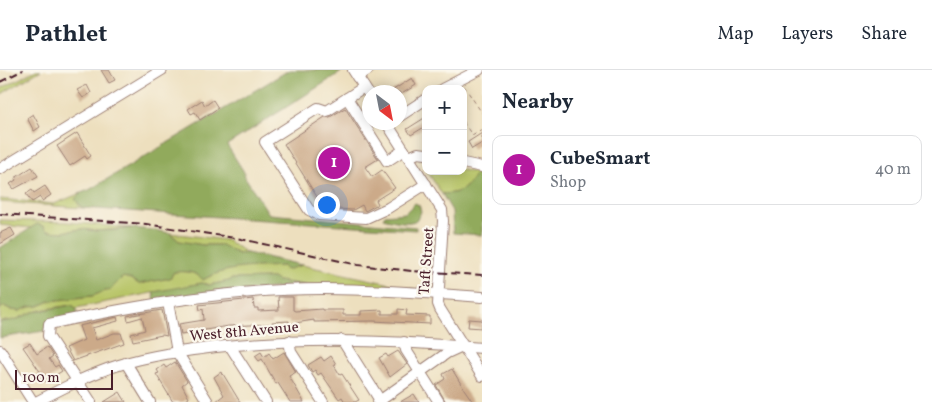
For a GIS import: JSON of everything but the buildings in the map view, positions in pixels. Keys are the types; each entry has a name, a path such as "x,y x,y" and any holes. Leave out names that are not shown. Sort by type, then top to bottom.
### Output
{"street":[{"path":"1,167 150,73 162,70"},
{"path":"363,85 355,73 368,70"},
{"path":"450,85 479,70"},
{"path":"362,94 347,98 327,111 318,108 265,142 309,210 319,215 366,218 388,208 426,184"},
{"path":"347,98 387,161 406,153 422,154"},
{"path":"407,111 422,102"},
{"name":"Taft Street","path":"391,130 442,210 438,304 482,376"},
{"path":"467,164 482,167"},
{"path":"91,402 48,336 49,324 103,312 168,302 268,292 322,289 482,297"},
{"path":"168,302 177,352 208,402"},
{"path":"440,344 448,333 450,324"},
{"path":"342,340 379,401 447,353 463,346"},
{"name":"West 8th Avenue","path":"35,402 77,381 126,363 177,352 289,341 342,340 440,344 482,348"},
{"path":"289,341 291,352 323,402"},
{"path":"404,342 406,350 439,402"},
{"path":"230,346 266,402"},
{"path":"0,350 35,402"},
{"path":"476,366 478,357 482,353"},
{"path":"126,363 150,402"}],"path":[{"path":"463,83 482,113"},
{"path":"467,128 472,135 482,129"}],"green space":[{"path":"36,70 41,70 0,95 0,89"},
{"path":"289,70 342,70 227,145 269,214 416,227 416,230 82,208 75,199 81,193"},
{"path":"467,171 476,173 462,190 442,194 430,175 467,175"},
{"path":"476,173 482,175 482,235 453,233 452,211 442,194 462,190"},
{"path":"81,193 78,204 82,208 0,202 0,199 54,204"},
{"path":"415,203 419,205 421,211 414,221 401,222 383,218 385,215 405,213"},
{"path":"0,220 68,222 132,228 96,231 82,229 62,232 47,231 38,224 32,228 0,225"},
{"path":"37,224 43,226 47,231 62,232 82,229 96,231 132,228 153,230 170,233 179,241 203,245 221,245 238,254 247,253 302,265 286,270 283,266 232,270 212,275 203,280 190,272 174,272 170,278 139,284 123,277 111,289 92,296 50,301 20,311 4,306 0,309 0,248"},
{"path":"170,233 226,240 247,253 238,254 221,245 203,245 179,241"},
{"path":"302,265 418,290 304,285 278,281 273,278 232,279 209,285 202,283 76,308 72,305 46,309 33,312 15,320 0,322 0,309 4,306 20,311 50,301 92,296 111,289 123,277 139,284 170,278 174,272 190,272 203,280 223,271 247,267 294,267"},
{"path":"273,278 278,281 305,285 155,300 153,292 202,283 209,285 232,279"},
{"path":"72,305 76,308 78,316 44,331 0,338 0,322 15,320 33,312"}],"railway":[{"path":"0,82 23,70"},
{"path":"0,214 146,224 241,239 358,265 412,271 482,275"}],"place":[{"name":"CubeSmart","path":"334,163"}]}
